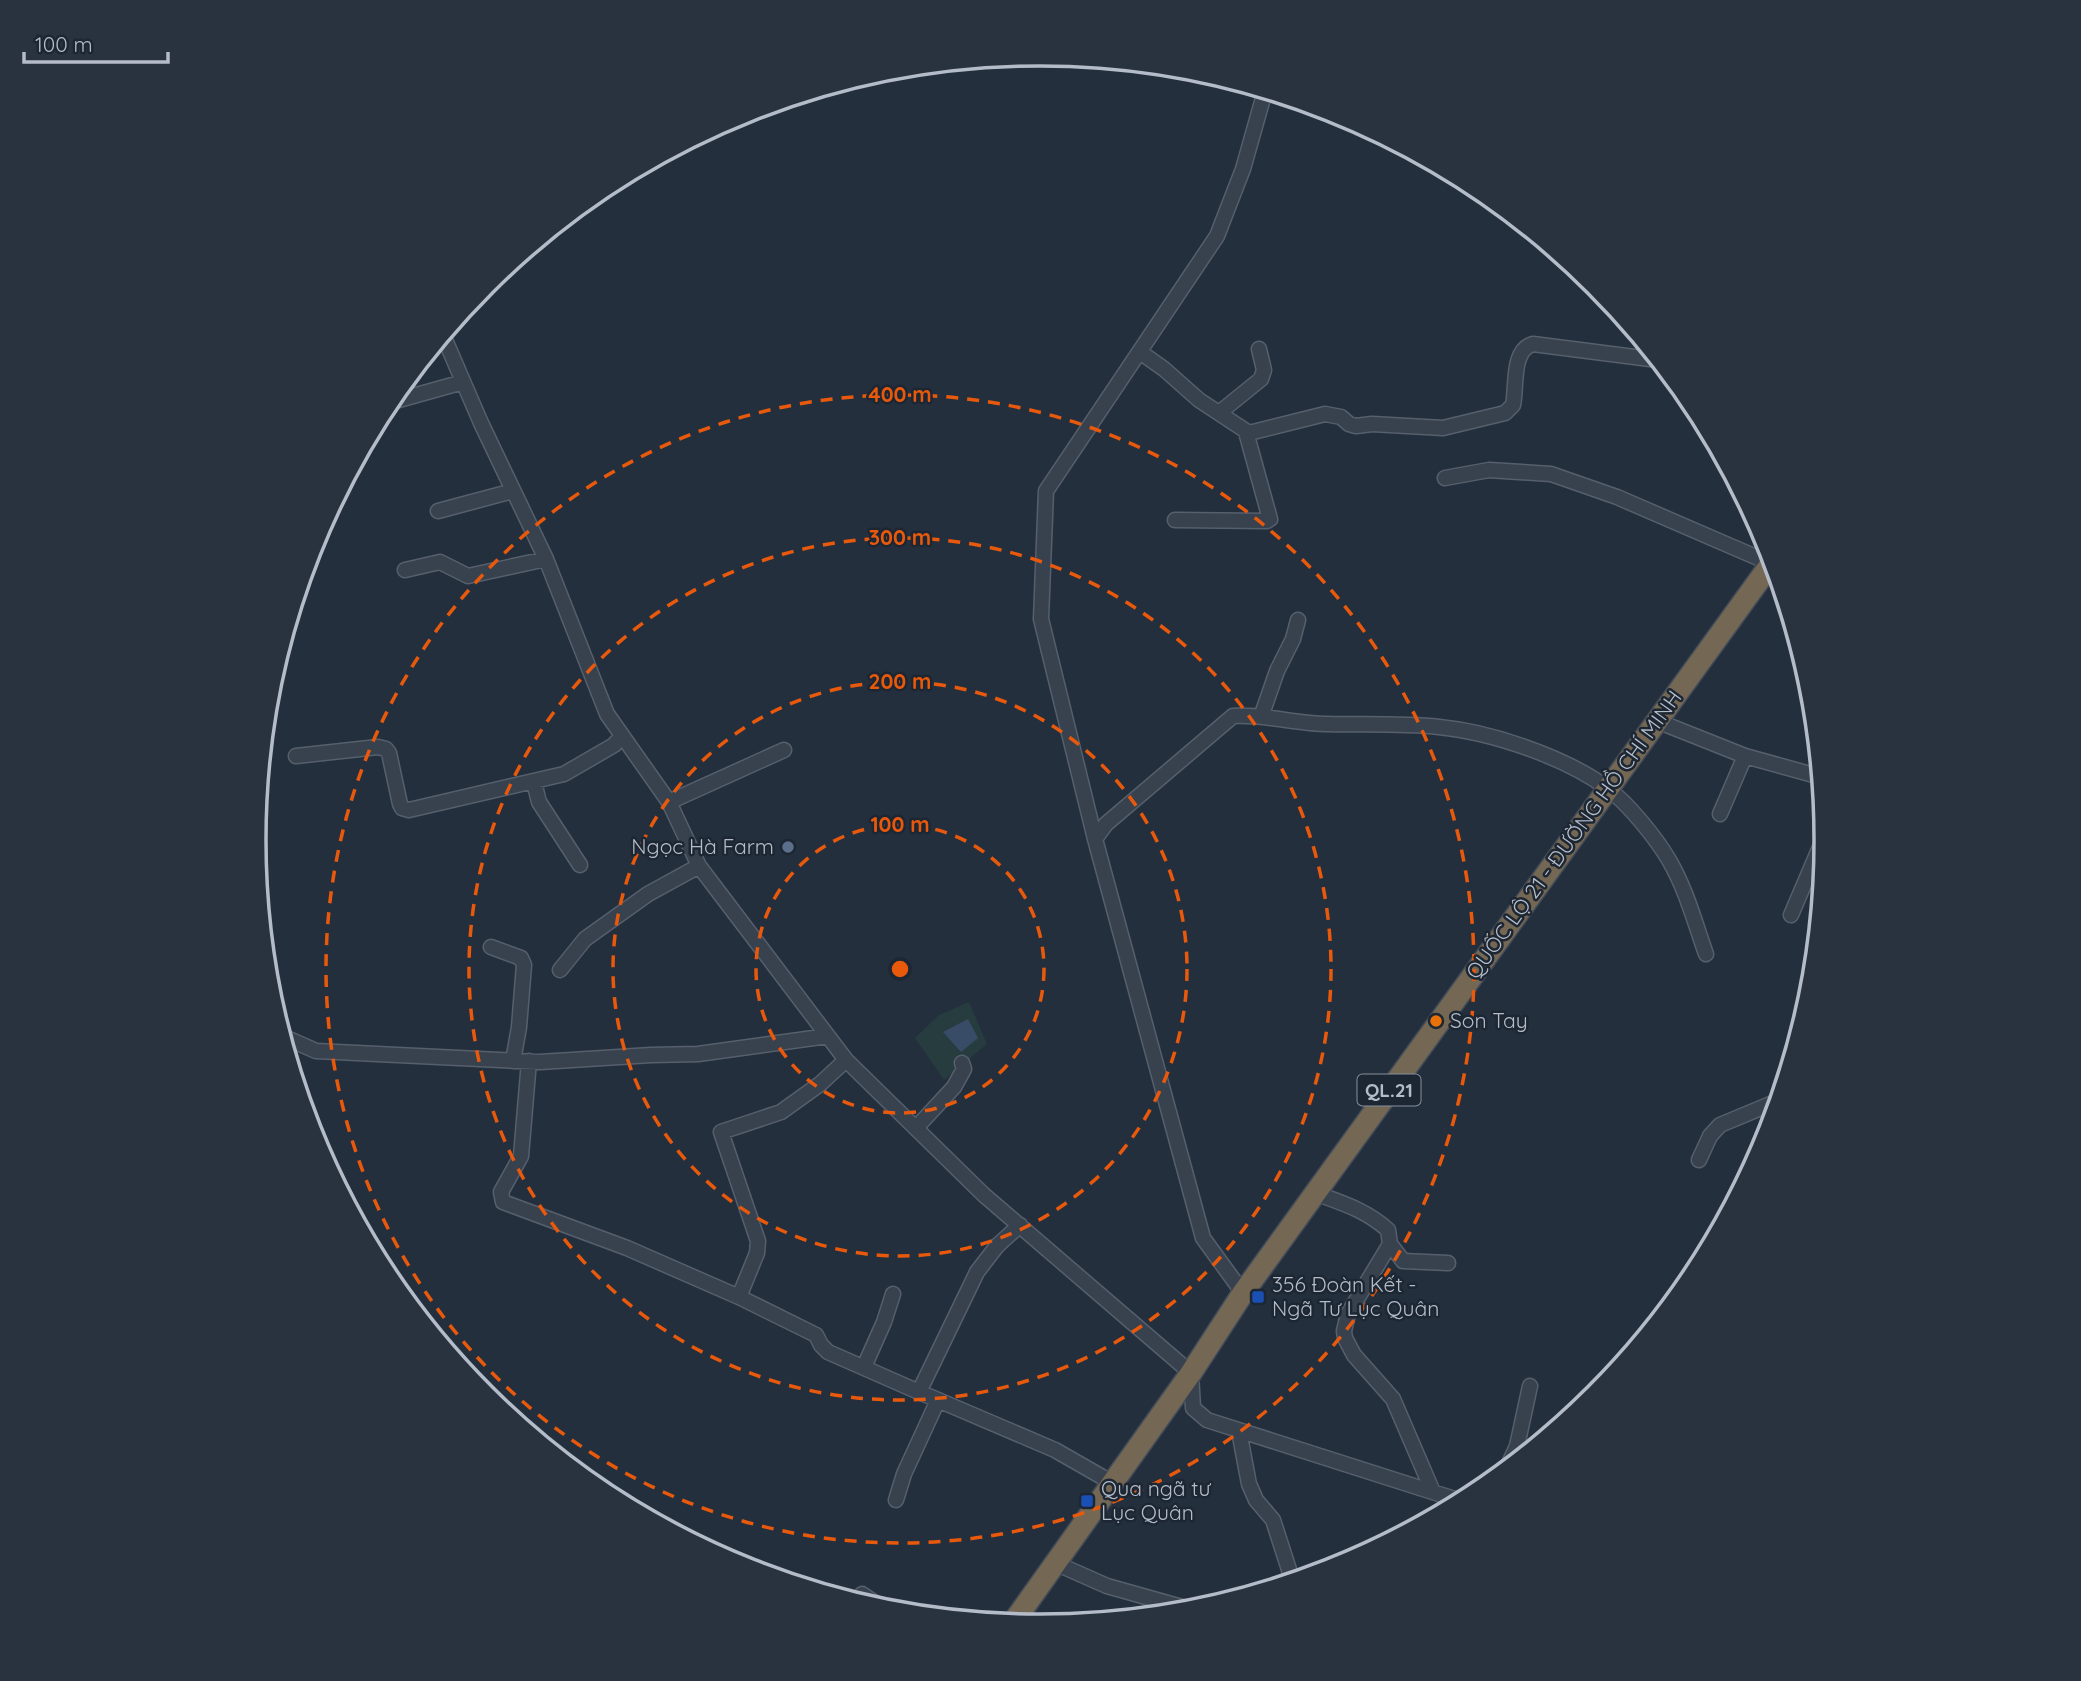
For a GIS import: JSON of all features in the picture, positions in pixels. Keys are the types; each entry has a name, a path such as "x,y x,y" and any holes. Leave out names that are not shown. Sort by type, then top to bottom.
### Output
{"highway":[{"name":"QUỐC LỘ 21 - ĐƯỜNG HỒ CHÍ MINH","path":"1019,1614 1191,1373 1243,1293 1766,572"}],"street":[{"path":"1243,1293 1203,1238 1095,839 1041,619 1046,491 1217,236 1243,170 1263,100"},
{"path":"447,344 545,559 607,714 669,803 699,866 846,1060 984,1195 1191,1373 1194,1408 1207,1420 1450,1497"},
{"path":"1140,352 1246,432 1325,414 1341,417 1356,426 1443,428 1505,413 1513,405 1521,353 1525,347 1533,344 1646,358"},
{"path":"1219,414 1261,379 1264,370 1259,349"},
{"path":"405,398 463,382"},
{"path":"1175,520 1269,519 1246,432"},
{"path":"1445,478 1489,470 1551,474 1579,481 1761,557"},
{"path":"438,511 513,491"},
{"path":"405,570 440,562 468,576 545,559"},
{"path":"1261,717 1298,620"},
{"path":"1095,839 1106,824 1233,716 1306,724 1385,723 1441,727 1479,734 1523,746 1608,788 1641,822 1670,862 1706,954"},
{"path":"1657,721 1745,756 1811,774"},
{"path":"296,756 378,747 386,749 400,804 407,810 564,774 614,745 622,737"},
{"path":"669,803 785,750"},
{"path":"1720,814 1745,756"},
{"path":"534,782 539,802 580,865"},
{"path":"1791,915 1814,862"},
{"path":"560,970 584,939 648,894 699,866"},
{"path":"491,947 521,958 524,965 513,1061"},
{"path":"293,1041 316,1051 529,1061 698,1054 828,1036"},
{"path":"740,1297 757,1253 758,1241 721,1132 781,1112 820,1084 846,1060"},
{"path":"529,1061 521,1156 501,1192 503,1202 627,1248 740,1297 816,1335 828,1352 1055,1450 1111,1482"},
{"path":"916,1128 954,1087 964,1069 962,1063"},
{"path":"1699,1160 1710,1136 1720,1125 1767,1105"},
{"path":"1315,1193 1370,1215 1388,1230 1390,1244 1403,1261 1448,1263"},
{"path":"919,1392 977,1272 997,1246 1020,1225"},
{"path":"1390,1244 1349,1314 1344,1331 1345,1338 1354,1355 1393,1399 1433,1492"},
{"path":"864,1367 893,1294"},
{"path":"1513,1454 1530,1386"},
{"path":"896,1500 904,1474 938,1400"},
{"path":"1239,1431 1249,1484 1256,1500 1273,1520 1290,1573"},
{"path":"1055,1563 1107,1586 1169,1604"}],"green space":[{"path":"969,1002 987,1044 944,1080 915,1038 939,1015"}],"water":[{"path":"968,1019 978,1038 961,1052 943,1032"}],"place":[{"name":"Ngọc Hà Farm","path":"788,847"},
{"name":"Son Tay","path":"1436,1021"},
{"name":"356 Đoàn Kết - Ngã Tư Lục Quân","path":"1258,1297"},
{"name":"Qua ngã tư Lục Quân","path":"1087,1501"}]}
